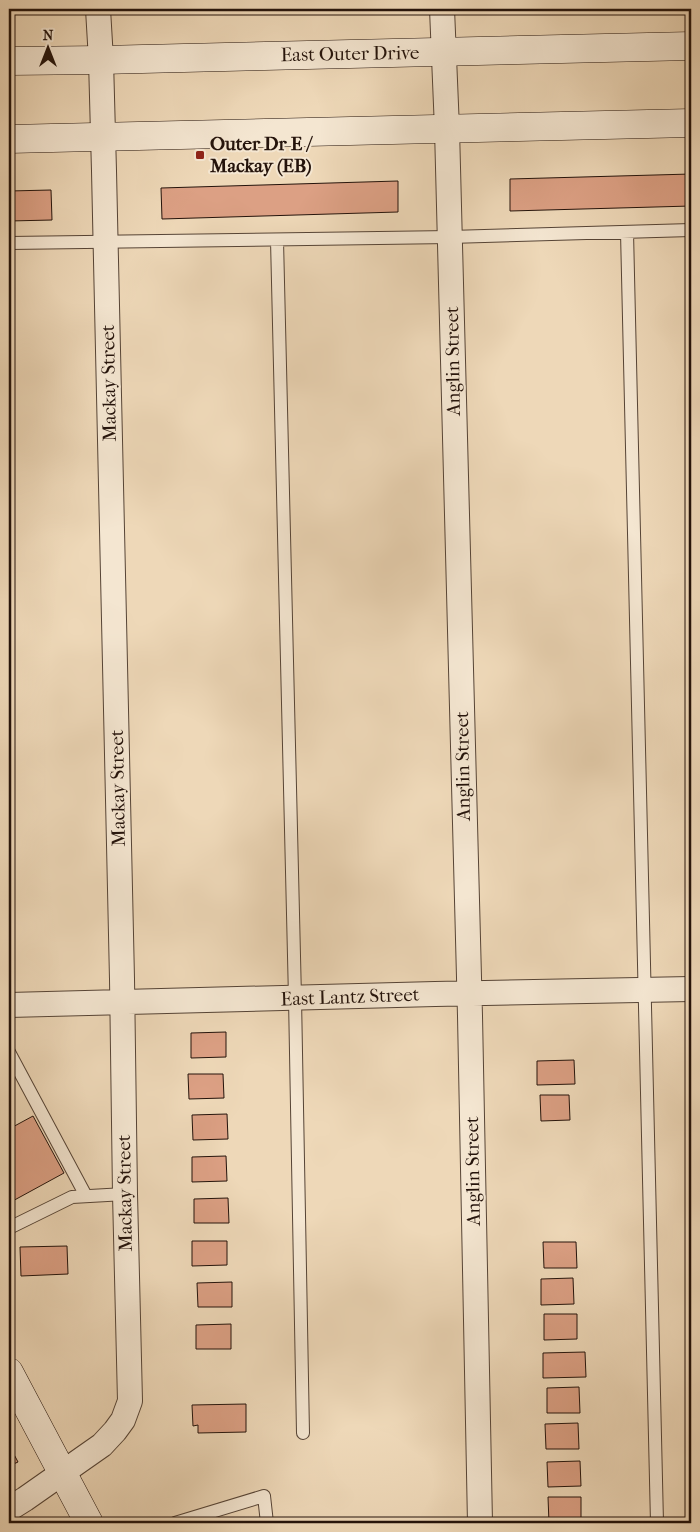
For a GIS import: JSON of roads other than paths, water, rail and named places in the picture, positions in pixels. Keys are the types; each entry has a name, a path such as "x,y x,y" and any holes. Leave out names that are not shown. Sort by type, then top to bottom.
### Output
{"main road":[{"name":"East Outer Drive","path":"9,61 691,46"},
{"path":"9,138 691,123"},
{"path":"9,1372 89,1523"}],"street":[{"name":"Mackay Street","path":"9,1508 25,1499 102,1445 124,1420 130,1401 106,241 98,9"},
{"name":"Anglin Street","path":"442,9 450,237 480,1523"},
{"name":"East Lantz Street","path":"9,1006 691,989"}],"lane":[{"path":"9,243 450,237 691,230"},
{"path":"627,232 657,1523"},
{"path":"277,240 303,1433"},
{"path":"9,1052 86,1196"},
{"path":"9,1228 72,1197 125,1194"},
{"path":"175,1523 264,1496 267,1523"}],"place":[{"name":"Outer Dr E / Mackay (EB)","path":"200,155"}]}
